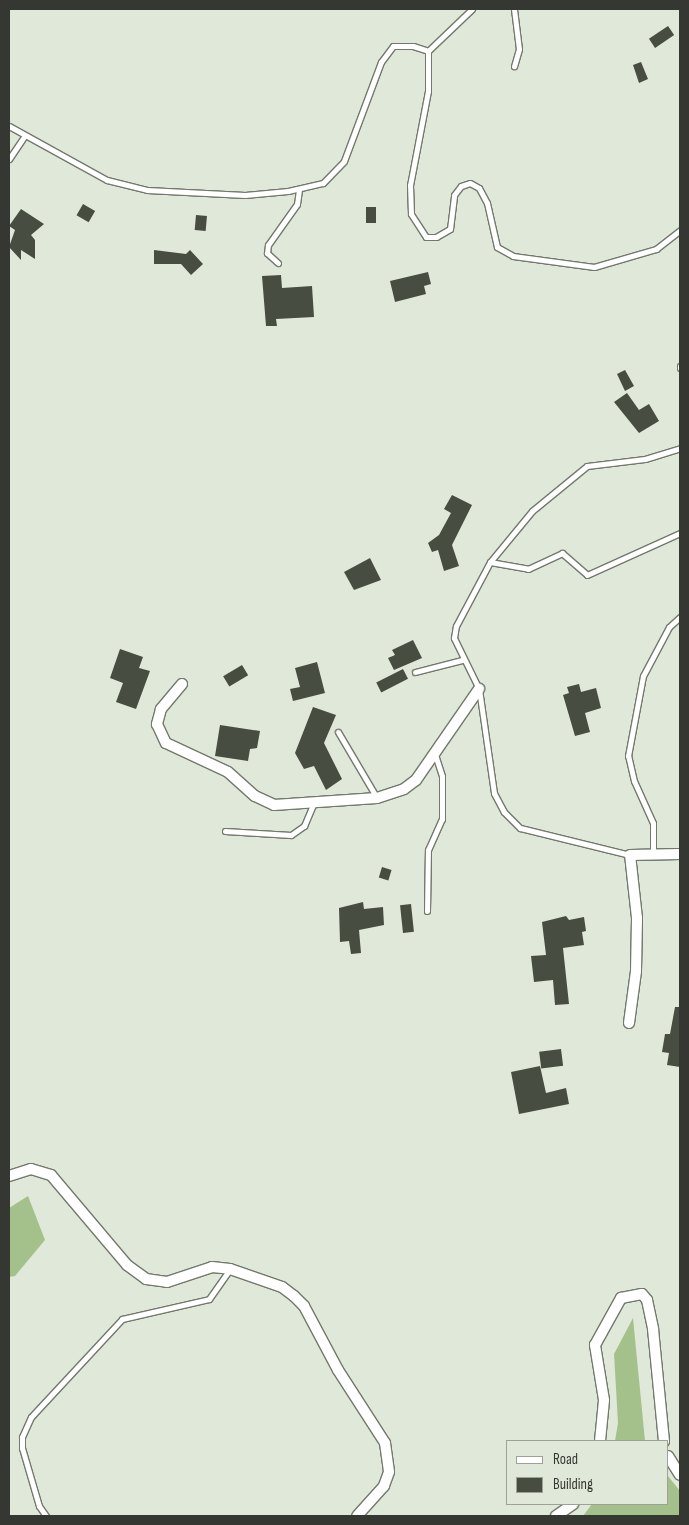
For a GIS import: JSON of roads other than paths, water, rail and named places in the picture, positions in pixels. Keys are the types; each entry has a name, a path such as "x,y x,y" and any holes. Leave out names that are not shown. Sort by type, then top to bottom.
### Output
{"street":[{"path":"182,684 161,709 157,724 166,743 228,772 264,802 274,805 377,798 404,789 416,780 479,689"},
{"path":"629,1023 637,936 630,855 680,854"},
{"path":"9,1176 31,1169 51,1175 127,1265 146,1279 167,1282 212,1267 230,1269 282,1287 304,1306 338,1370 384,1443 389,1472 384,1486 357,1516"},
{"path":"600,1440 604,1400 595,1345 621,1298 642,1294 647,1300 653,1330 664,1440"},
{"path":"669,1458 680,1475"},
{"path":"556,1516 572,1505"}],"lane":[{"path":"9,126 24,137 107,180 147,190 245,195 323,183 344,161 365,112 381,62 393,46 428,51 470,15 473,9"},
{"path":"514,9 519,49 514,66"},
{"path":"428,51 428,91 410,185 411,214 426,237 436,237 450,229 454,195 461,186 470,183 479,188 487,203 498,247 513,256 594,267 656,249 680,230"},
{"path":"9,159 24,137"},
{"path":"278,263 267,253 268,244 297,204 300,188"},
{"path":"630,855 520,828 504,812 494,793 479,689 462,660 454,638 456,626 490,562 532,511 587,466 645,459 680,448"},
{"path":"490,562 528,569 562,553 587,575 680,534"},
{"path":"653,856 653,823 634,781 628,756 644,676 669,627 680,617"},
{"path":"415,672 462,660"},
{"path":"338,732 377,798"},
{"path":"427,911 428,850 442,819 442,776 434,752"},
{"path":"225,831 291,835 304,826 314,802"},
{"path":"46,1516 39,1506 22,1448 22,1436 31,1417 122,1319 209,1299 230,1269"}]}
